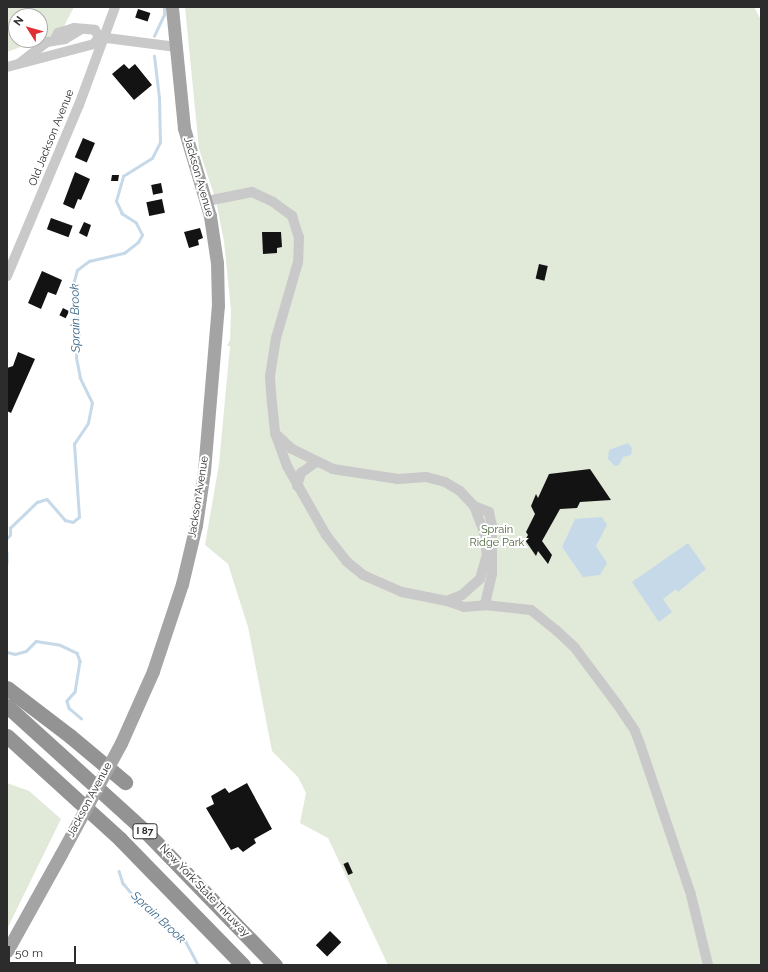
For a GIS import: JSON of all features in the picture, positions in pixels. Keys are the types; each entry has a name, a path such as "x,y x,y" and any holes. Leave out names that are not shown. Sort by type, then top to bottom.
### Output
{"highway":[{"path":"7,688 70,736 125,782"},
{"name":"New York State Thruway","path":"7,706 148,833 275,965"},
{"name":"New York State Thruway","path":"7,736 120,839 244,965"}],"main road":[{"name":"Jackson Avenue","path":"7,951 121,743 153,671 182,584 196,525 204,471 218,306 217,263 207,201 184,128 172,7"}],"street":[{"name":"Old Jackson Avenue","path":"7,276 115,7"},
{"path":"20,63 54,39 58,33 74,28 78,32 80,48"},
{"path":"78,32 95,30 102,37 176,47"},
{"path":"7,67 20,63 31,63 94,44 102,37"},
{"path":"54,39 60,54"},
{"path":"207,201 252,192 273,202 292,216 300,237 298,262 276,338 270,377 275,433 297,486 326,535 346,561 363,575 402,592 447,601 464,607 485,606 531,610 556,630 575,648 635,731 691,895 708,965"},
{"path":"275,433 292,448 315,463 333,469 398,479 426,478 445,482 460,492 474,506 489,512 492,526 492,574 485,606"},
{"path":"297,486 301,473 315,463"},
{"path":"447,601 469,590 480,579 485,568 487,555 484,532 474,506"}],"green space":[{"path":"7,7 74,7 61,32 48,37 48,8 8,8 8,48 18,48 7,52"},
{"name":"Sprain Ridge Park","path":"185,7 754,7 761,20 761,965 388,965 328,838 300,823 306,793 298,777 272,751 248,627 228,564 205,545 219,464 230,346 227,346 230,340 231,311 224,241 216,201 199,149"},
{"path":"7,783 29,791 61,819 7,929"}],"water":[{"path":"628,443 632,448 631,455 623,457 619,465 615,466 608,459 609,450"},
{"path":"602,517 607,525 596,546 607,563 600,575 583,577 562,547 575,519"},
{"path":"688,543 706,569 678,592 676,589 663,599 672,612 659,622 632,582"}],"building":[{"path":"138,9 150,13 148,22 135,18"},
{"path":"124,64 129,69 135,64 152,85 134,100 112,74"},
{"path":"83,138 95,143 87,162 75,157"},
{"path":"75,172 90,179 81,200 78,199 74,209 63,204"},
{"path":"112,175 119,175 118,181 111,181"},
{"path":"161,183 163,193 153,195 151,185"},
{"path":"162,199 165,213 149,216 146,202"},
{"path":"51,218 73,226 69,237 47,229"},
{"path":"84,222 91,225 87,237 79,233"},
{"path":"200,228 203,238 198,240 199,245 189,248 184,232"},
{"path":"262,232 281,232 282,247 277,248 277,253 263,254"},
{"path":"539,264 548,266 544,281 536,279"},
{"path":"42,271 62,280 56,295 48,292 41,309 28,303"},
{"path":"63,308 69,311 66,318 59,315"},
{"path":"18,352 35,359 11,413 7,411 7,368 13,366"},
{"path":"590,469 611,500 580,502 577,508 560,509 542,541 552,555 548,564 538,551 536,556 525,540 528,535 526,532 535,514 531,506 536,494 538,498 549,474"},
{"path":"247,783 272,829 254,839 256,843 243,852 238,847 231,850 206,808 214,804 211,796 225,788 229,793"},
{"path":"348,862 353,873 348,875 343,864"},
{"path":"330,931 341,942 327,956 316,945"}],"waterway":[{"name":"Sprain Brook","path":"154,36 164,15 164,7"},
{"name":"Sprain Brook","path":"7,538 10,535 10,528 37,502 47,499 65,520 73,522 79,517 74,444 88,423 92,403 80,378 76,357 79,333 74,281 77,270 89,261 124,253 138,242 142,235 136,223 122,214 116,201 123,176 152,158 160,142 159,98 154,56"},
{"name":"Sprain Brook","path":"7,553 7,563"},
{"name":"Sprain Brook","path":"7,652 15,654 26,651 36,641 60,645 77,653 80,661 75,692 67,701 69,708 81,718"},
{"name":"Sprain Brook","path":"119,871 123,883 132,894 186,942 198,965"}]}
